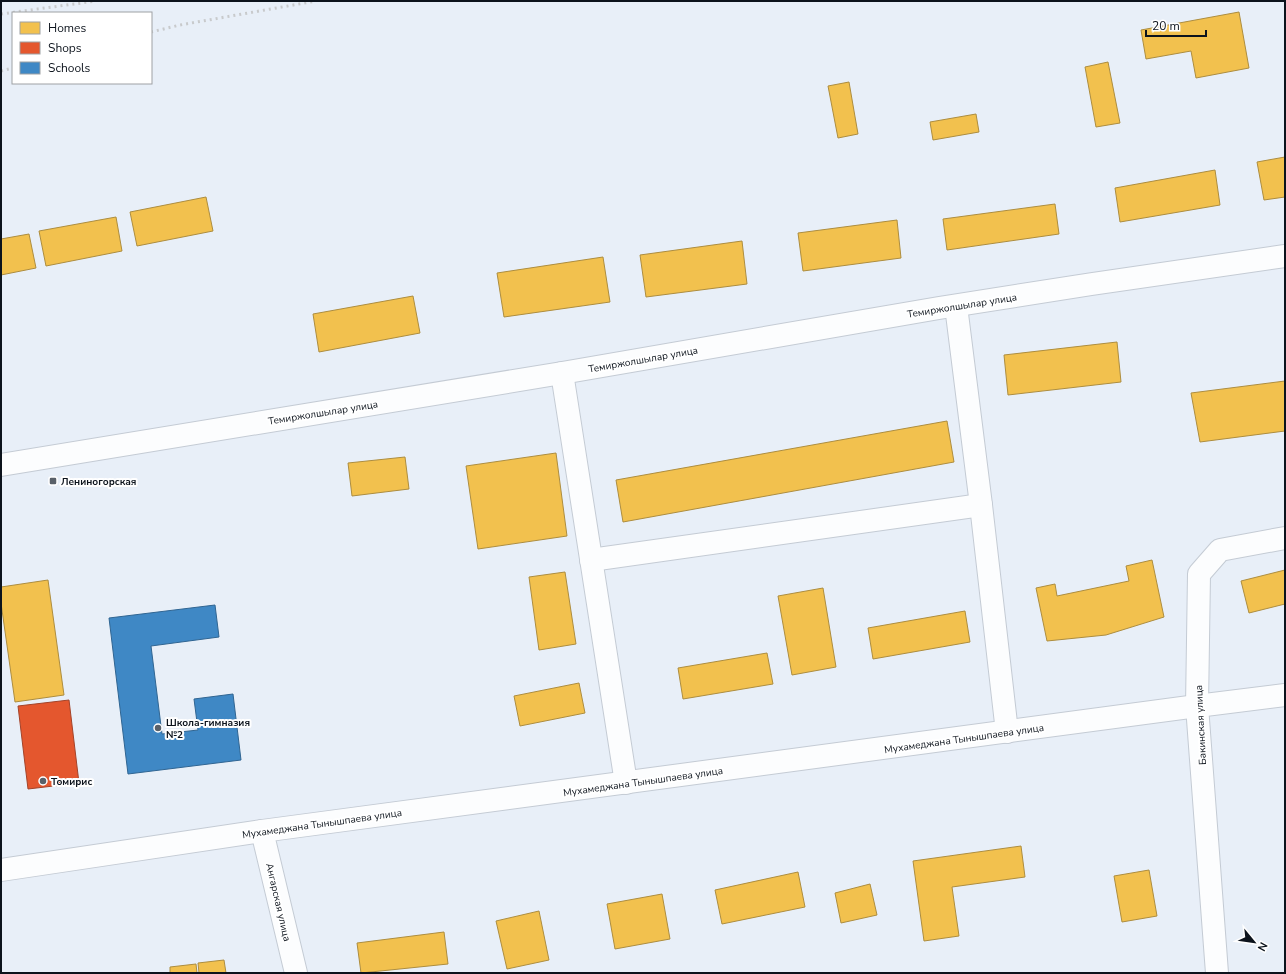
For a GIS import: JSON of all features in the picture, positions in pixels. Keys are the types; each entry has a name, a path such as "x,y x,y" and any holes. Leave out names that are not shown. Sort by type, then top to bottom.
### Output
{"street":[{"name":"Темиржолшылар улица","path":"1,465 562,373 956,306 1092,284 1285,256"},
{"path":"956,306 1007,732"},
{"path":"562,373 626,783"},
{"path":"591,560 981,505"},
{"name":"Бакинская улица","path":"1217,973 1198,706 1199,574 1220,550 1285,538"},
{"name":"Мухамеджана Тынышпаева улица","path":"1,870 262,831 1285,695"},
{"name":"Ангарская улица","path":"262,831 296,973"}],"building: Homes":[{"path":"1239,12 1249,68 1196,78 1191,51 1146,59 1141,30"},
{"path":"1108,62 1120,123 1096,127 1085,67"},
{"path":"849,82 858,134 838,138 828,86"},
{"path":"976,114 979,132 933,140 930,122"},
{"path":"1285,157 1285,197 1264,200 1257,162"},
{"path":"1215,170 1220,205 1120,222 1115,188"},
{"path":"206,197 213,231 137,246 130,212"},
{"path":"1055,204 1059,234 947,250 943,219"},
{"path":"116,217 122,251 46,266 39,231"},
{"path":"897,220 901,258 803,271 798,233"},
{"path":"29,234 36,268 1,275 1,239"},
{"path":"742,241 747,284 646,297 640,255"},
{"path":"603,257 610,302 504,317 497,273"},
{"path":"413,296 420,333 319,352 313,314"},
{"path":"1117,342 1121,382 1008,395 1004,355"},
{"path":"1285,381 1285,431 1200,442 1191,393"},
{"path":"947,421 954,462 623,522 616,480"},
{"path":"556,453 567,536 478,549 466,466"},
{"path":"405,457 409,489 352,496 348,463"},
{"path":"1152,560 1164,617 1106,635 1047,641 1036,588 1055,584 1057,596 1129,581 1126,566"},
{"path":"1285,570 1285,604 1249,613 1241,581"},
{"path":"565,572 576,644 539,650 529,577"},
{"path":"48,580 64,695 15,702 1,603 1,587"},
{"path":"823,588 836,667 792,675 778,596"},
{"path":"965,611 970,642 873,659 868,628"},
{"path":"767,653 773,684 683,699 678,668"},
{"path":"579,683 585,713 520,726 514,696"},
{"path":"1021,846 1025,877 952,887 959,936 924,941 913,861"},
{"path":"1149,870 1157,916 1122,922 1114,876"},
{"path":"798,872 805,907 722,924 715,890"},
{"path":"870,884 877,915 841,923 835,893"},
{"path":"662,894 670,939 615,949 607,904"},
{"path":"539,911 549,960 507,969 496,921"},
{"path":"444,932 448,964 361,973 357,943"},
{"path":"224,960 226,973 199,973 198,963"},
{"path":"196,964 197,973 170,973 170,967"}],"building: Shops":[{"path":"69,700 79,783 28,789 18,706"}],"building: Schools":[{"path":"215,605 219,637 151,646 162,734 198,730 194,699 233,694 241,760 128,774 109,618"}],"railway":[{"path":"16,12 96,1"},
{"path":"152,32 180,25 316,1"},
{"path":"1,14 12,12"},
{"path":"1,71 12,68"}],"place":[{"name":"Лениногорская","path":"53,481"},
{"name":"Школа-гимназия №2","path":"158,728"},
{"name":"Томирис","path":"43,781"}]}
